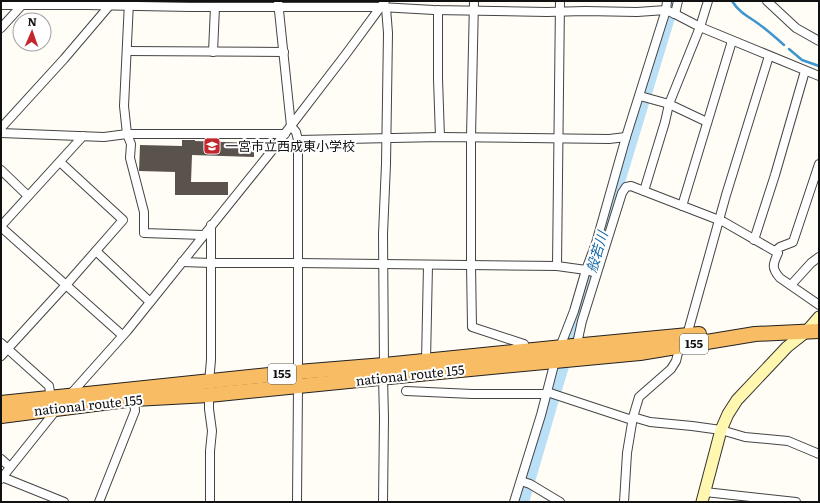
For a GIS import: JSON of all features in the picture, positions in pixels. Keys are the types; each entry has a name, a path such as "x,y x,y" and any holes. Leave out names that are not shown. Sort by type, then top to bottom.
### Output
{"highway":[{"name":"national route 155","path":"1,403 55,403 134,399 209,389 298,372 384,371 566,353 687,335 815,325"},
{"name":"national route 155","path":"1,416 55,403 69,396 209,389 298,387 384,371 426,361 566,353 640,352 815,325"}],"main road":[{"path":"704,497 721,430 728,414 737,400 787,347 815,325"}],"street":[{"path":"474,1 471,137 472,327 524,344"},
{"path":"557,266 560,1"},
{"path":"667,1 671,12"},
{"path":"514,502 524,483 541,415 566,353 582,321 596,243 626,138 643,97 671,12 678,1"},
{"path":"644,191 669,104 700,27 708,1"},
{"path":"767,1 796,28 819,41"},
{"path":"1,5 39,3 110,5 129,3 202,4 215,7 279,4 354,4 474,11 671,12 732,41 819,76"},
{"path":"129,3 124,106 126,134 130,144 130,158 144,212 144,233 203,235"},
{"path":"279,4 291,126 296,132 298,140 297,502"},
{"path":"1,28 22,5"},
{"path":"1,128 64,59 110,5"},
{"path":"69,396 150,302 285,134 384,5"},
{"path":"383,502 383,234 386,164 388,33 384,5"},
{"path":"213,52 215,7"},
{"path":"438,10 440,137"},
{"path":"682,206 732,41"},
{"path":"127,51 284,52"},
{"path":"687,335 742,142 769,56"},
{"path":"754,240 775,176 805,71"},
{"path":"643,97 669,104 708,122"},
{"path":"1,133 104,137 126,134 285,134"},
{"path":"83,136 1,227 122,335"},
{"path":"298,140 440,137 559,139 626,138"},
{"path":"1,356 4,346 66,285 123,220 60,162"},
{"path":"775,251 780,247 793,242 819,164"},
{"path":"1,170 28,196"},
{"path":"566,353 574,311 622,193 626,187 631,186 719,221 775,251 778,253 773,267 774,272 780,278 819,305"},
{"path":"210,502 210,451 212,432 209,409 211,360 211,225"},
{"path":"96,250 150,302"},
{"path":"791,286 811,263 819,257"},
{"path":"182,262 557,266 591,272"},
{"path":"426,361 428,265"},
{"path":"4,346 49,386 55,403 2,478 64,502"},
{"path":"624,502 626,453 639,397 671,369 676,361 678,346"},
{"path":"406,391 472,394 550,393 650,422 721,430 745,437 788,441 819,454"},
{"path":"99,502 135,411 134,399"},
{"path":"1,459 10,467"},
{"path":"524,483 560,502"},
{"path":"704,497 796,502"}],"building":[{"path":"182,140 254,143 254,157 192,155 191,182 228,182 228,195 175,195 175,172 139,171 140,145 182,146"}],"waterway":[{"name":"般若川","path":"522,502 669,14 671,12 672,1"},
{"path":"732,1 734,5 784,45"},
{"path":"789,49 802,60 819,66"}],"place":[{"name":"一宮市立西成東小学校","path":"212,146"}]}
